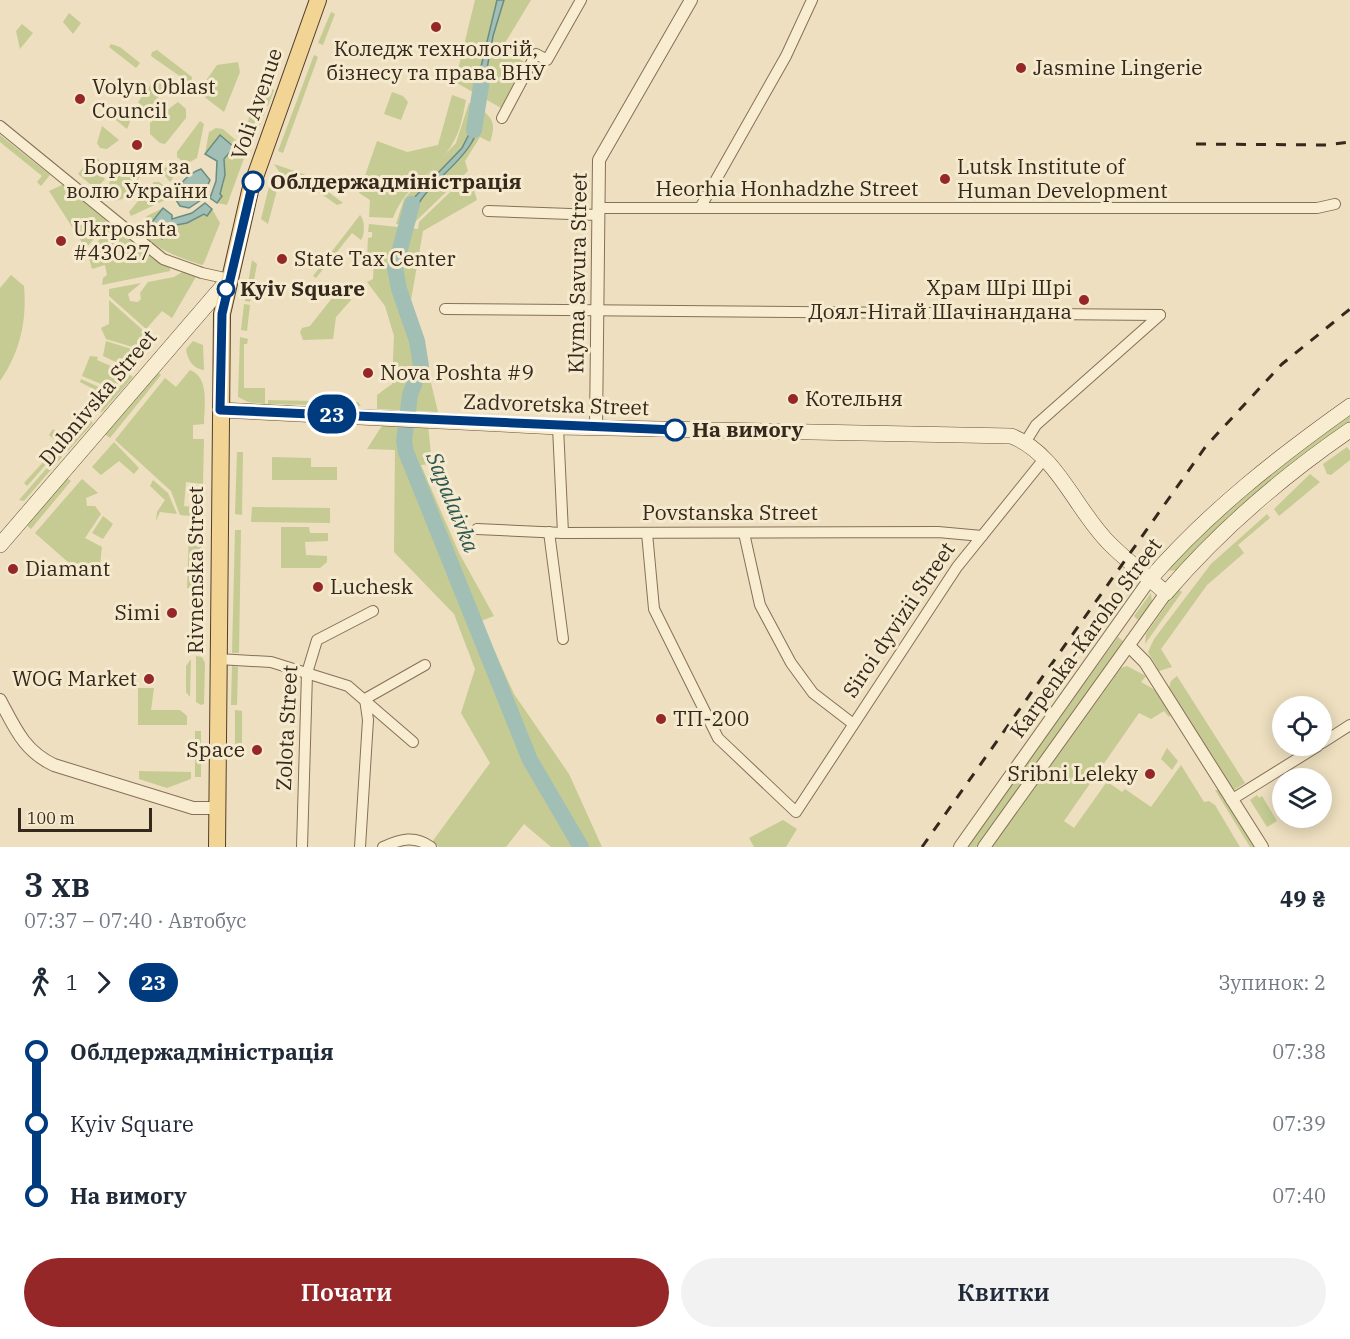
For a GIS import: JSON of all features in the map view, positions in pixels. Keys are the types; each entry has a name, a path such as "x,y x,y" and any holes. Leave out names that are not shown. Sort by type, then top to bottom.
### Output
{"main road":[{"name":"Voli Avenue","path":"227,286 250,191 318,0"},
{"name":"Rivnenska Street","path":"217,847 220,410 227,286"},
{"name":"Dubnivska Street","path":"0,545 227,286"},
{"name":"Karpenka-Karoho Street","path":"1150,579 1202,523 1295,445 1350,406"},
{"name":"Zadvoretska Street","path":"220,410 558,427 1011,435 1026,441"},
{"name":"Karpenka-Karoho Street","path":"1166,593 1192,562 1245,513 1350,430"},
{"path":"1026,441 1044,459 1103,536 1166,593"}],"street":[{"path":"502,118 536,54 547,60 581,0"},
{"name":"Klyma Savura Street","path":"596,428 599,160 691,0"},
{"path":"700,208 786,56 812,0"},
{"path":"0,126 163,259 202,273 227,286"},
{"name":"Heorhia Honhadzhe Street","path":"488,211 700,208 1317,208 1335,204"},
{"path":"445,309 1160,315 1036,425 1026,441"},
{"path":"558,427 563,533"},
{"name":"Siroi dyvizii Street","path":"647,533 654,609 718,738 796,812 852,723 957,567 1044,459"},
{"name":"Povstanska Street","path":"477,529 563,533 938,532 982,536"},
{"path":"549,532 563,639"},
{"path":"744,533 760,605 790,663 813,693 852,723"},
{"name":"Karpenka-Karoho Street","path":"960,847 1150,579"},
{"name":"Karpenka-Karoho Street","path":"984,847 1166,593"},
{"name":"Zolota Street","path":"302,847 307,673 317,640 373,611"},
{"path":"1129,646 1145,662 1262,847"},
{"path":"218,659 271,662 348,686 413,742"},
{"path":"365,699 425,665"},
{"path":"360,847 368,720 365,699"},
{"path":"0,700 20,740 38,758 193,808 217,808"},
{"path":"1332,737 1350,726"},
{"path":"1231,800 1301,756"},
{"path":"1019,763 1019,774 1031,781"},
{"path":"383,847 401,839 419,839 431,847"}],"green space":[{"path":"475,0 531,0 502,48 526,63 503,109 455,82"},
{"path":"331,12 335,14 323,45 318,43"},
{"path":"69,13 81,23 73,34 63,22"},
{"path":"22,24 33,33 20,49 16,31"},
{"path":"111,44 120,47 140,63 136,68 109,47"},
{"path":"157,50 192,77 191,84 151,56 152,52"},
{"path":"314,55 318,57 283,153 278,151"},
{"path":"238,62 240,72 224,112 198,92 217,65"},
{"path":"155,79 166,88 145,113 137,107 140,104 138,102"},
{"path":"259,84 274,90 268,106 252,100"},
{"path":"392,92 403,96 408,102 401,120 384,114"},
{"path":"452,95 466,100 458,132 447,152 414,186 393,218 369,217 370,200 359,193 377,141 407,152 438,145"},
{"path":"178,102 186,109 186,118 165,144 160,143 150,134 150,123"},
{"path":"469,103 475,106 471,130 462,148 406,208 405,225 396,224 404,199 456,143"},
{"path":"123,107 129,108 133,114 127,129 111,116"},
{"path":"252,108 265,112 259,128 246,128"},
{"path":"481,110 489,116 493,124 490,142 480,137 465,161 468,171 416,221 414,226 411,225 420,201 465,153 472,142 477,131"},
{"path":"200,121 204,124 197,158 186,164 177,157 177,152"},
{"path":"102,126 119,140 107,149 100,148 97,143"},
{"path":"216,128 223,129 247,150 227,205 217,203 222,196 220,194 224,183 224,159 205,154 209,132"},
{"path":"0,135 50,175 41,186 37,182 42,176 0,142"},
{"path":"94,155 108,169 102,176 105,179 96,189 78,174"},
{"path":"126,161 138,165 142,174 122,199 115,201 106,192 115,167"},
{"path":"169,163 180,168 170,182 162,172"},
{"path":"274,164 306,175 343,203 337,205 309,185 282,176"},
{"path":"469,174 477,200 423,231 411,300 438,412 377,409 377,395 392,384 394,336 385,306 367,282 373,279 374,259 367,256 368,238 372,237 372,232 368,232 369,224 418,229 419,222"},
{"path":"271,179 277,182 278,186 268,224 261,219"},
{"path":"154,182 159,182 167,188 165,200 131,216 129,212"},
{"path":"64,184 106,218 106,222 89,245 83,244 49,191"},
{"path":"163,208 148,227 162,239 171,226 187,223 205,214 207,216 212,209 220,223 202,265 166,251 149,240 143,233 140,226 147,216"},
{"path":"360,215 364,227 361,240 352,233 316,278 313,276"},
{"path":"113,223 170,266 170,271 102,285 103,278 107,275 105,265 92,269 88,254"},
{"path":"252,260 257,264 250,302 245,301"},
{"path":"184,271 197,275 172,318 162,311 146,329 109,296 109,289 141,283 128,294 130,301 138,302 141,299 140,293 148,282 174,277"},
{"path":"11,275 24,286 23,324 13,359 0,381 0,288"},
{"path":"340,288 350,292 351,300 336,317 333,339 303,340 300,332 302,328 310,326"},
{"path":"109,300 145,332 144,340 150,346 146,351 106,339 101,328 109,324"},
{"path":"244,304 250,305 247,331 241,330"},
{"path":"240,337 248,339 247,344 244,344 244,388 265,388 265,404 248,402 238,397"},
{"path":"106,341 144,353 131,369 103,356"},
{"path":"193,341 203,345 204,370 194,366 188,356 186,349"},
{"path":"90,356 98,357 97,360 127,373 113,389 82,376"},
{"path":"190,370 201,379 205,401 204,424 193,425 193,439 204,439 203,484 186,482 184,506 191,507 191,516 180,515 171,491 115,440 165,378 176,387"},
{"path":"158,372 161,375 110,438 105,434"},
{"path":"130,375 133,377 102,412 98,411"},
{"path":"81,379 110,392 95,408 101,393 80,382"},
{"path":"268,400 358,402 361,406 268,404"},
{"path":"81,410 89,416 62,446 49,435 53,429 64,437"},
{"path":"1350,415 1350,426 1238,511 1177,570 1166,571 1186,548 1253,487"},
{"path":"90,420 93,423 68,451 65,448"},
{"path":"383,424 428,425 432,464 421,465 459,553 494,616 481,621 514,694 569,774 602,847 551,847 524,824 506,847 439,847 432,842 490,763 461,713 475,669 454,614 394,552 395,450 367,449"},
{"path":"114,442 139,468 134,474 119,461 101,475 92,467"},
{"path":"1347,447 1350,451 1350,460 1331,475 1327,474 1323,464"},
{"path":"54,450 57,452 27,486 24,483"},
{"path":"237,452 243,452 242,515 235,514"},
{"path":"59,454 62,457 24,501 19,500"},
{"path":"272,457 311,458 311,467 337,467 337,480 272,480"},
{"path":"1310,474 1320,482 1279,516 1274,509"},
{"path":"66,477 71,481 31,529 26,525"},
{"path":"82,479 98,493 86,498 87,506 95,506 101,514 85,538 102,547 100,565 69,563 35,533"},
{"path":"153,480 168,493 177,514 160,512 156,521 157,512 165,500 150,486"},
{"path":"194,504 203,504 202,516 197,524 193,524"},
{"path":"252,507 330,508 330,523 251,522"},
{"path":"1267,514 1270,518 1238,545 1244,553 1207,585 1161,649 1172,667 1159,671 1148,652 1154,639 1211,564"},
{"path":"103,516 113,524 103,539 92,533"},
{"path":"281,527 309,527 310,533 328,533 328,541 305,542 306,555 327,556 327,562 320,568 281,568"},
{"path":"235,530 241,530 239,653 232,653"},
{"path":"189,534 202,538 200,589 187,588"},
{"path":"1178,589 1182,592 1145,644 1146,634"},
{"path":"1151,593 1152,603 1139,621 1134,616"},
{"path":"1118,637 1124,642 1031,770 1024,766"},
{"path":"196,656 202,657 205,663 204,704 201,705 196,702"},
{"path":"191,659 190,697 186,692 186,666"},
{"path":"232,666 238,667 237,705 231,705"},
{"path":"1127,666 1146,676 1141,682 1155,690 1171,715 1169,717 1164,711 1151,719 1139,713 1064,821 1074,828 1106,783 1122,792 1125,789 1151,807 1181,765 1204,802 1209,801 1215,805 1240,847 992,847 1121,668"},
{"path":"1177,676 1245,783 1234,790 1169,688 1171,681"},
{"path":"138,688 154,688 151,710 180,710 187,716 187,725 138,725"},
{"path":"235,710 242,711 242,753 235,753"},
{"path":"195,731 201,731 201,777 195,777"},
{"path":"1167,748 1178,761 1172,770 1161,759"},
{"path":"139,771 191,772 191,779 167,788 139,779"},
{"path":"1015,780 1021,784 976,847 967,847"},
{"path":"1215,790 1219,790 1256,847 1250,847"},
{"path":"1257,795 1259,798 1262,796 1272,813 1272,824 1267,827 1250,800"},
{"path":"783,820 797,829 786,847 754,847 749,838"}],"water":[{"path":"497,0 504,0 493,36 482,96 475,92"},
{"path":"475,106 481,110 477,131 472,142 465,153 420,201 411,225 405,225 409,203 462,148 471,130"},
{"path":"220,135 234,147 224,159 225,175 220,194 222,196 217,203 210,198 216,181 217,161 205,154"},
{"path":"201,169 210,180 201,200 189,208 180,206 176,200 181,185 187,177"},
{"path":"205,203 212,209 207,216 204,214 187,223 171,226 162,239 148,227 163,208 172,215 172,219 192,213"}],"waterway":[{"name":"Sapalaivka","path":"474,130 483,73"},
{"name":"Sapalaivka","path":"412,204 395,268 399,289 417,341 421,366 410,395 404,441 406,452 530,760 581,847"}],"railway":[{"path":"1196,144 1327,145 1350,142"},
{"path":"922,847 1206,446 1282,364 1350,309"}],"bus line":[{"name":"23","path":"253,182 222,314 220,410 341,414 458,423 675,430"}],"place":[{"name":"Коледж технологій, бізнесу та права ВНУ","path":"436,27"},
{"name":"Jasmine Lingerie","path":"1021,68"},
{"name":"Volyn Oblast Council","path":"80,99"},
{"name":"Борцям за волю України","path":"137,145"},
{"name":"Lutsk Institute of Human Development","path":"945,179"},
{"name":"Облдержадміністрація","path":"253,182"},
{"name":"Ukrposhta #43027","path":"61,241"},
{"name":"State Tax Center","path":"282,259"},
{"name":"Kyiv Square","path":"226,289"},
{"name":"Храм Шрі Шрі Доял-Нітай Шачінандана","path":"1084,300"},
{"name":"Nova Poshta #9","path":"368,373"},
{"name":"Котельня","path":"793,399"},
{"name":"На вимогу","path":"675,430"},
{"name":"Diamant","path":"13,569"},
{"name":"Luchesk","path":"318,587"},
{"name":"Simi","path":"172,613"},
{"name":"WOG Market","path":"149,679"},
{"name":"ТП-200","path":"661,719"},
{"name":"Space","path":"257,750"},
{"name":"Sribni Leleky","path":"1150,774"}]}
